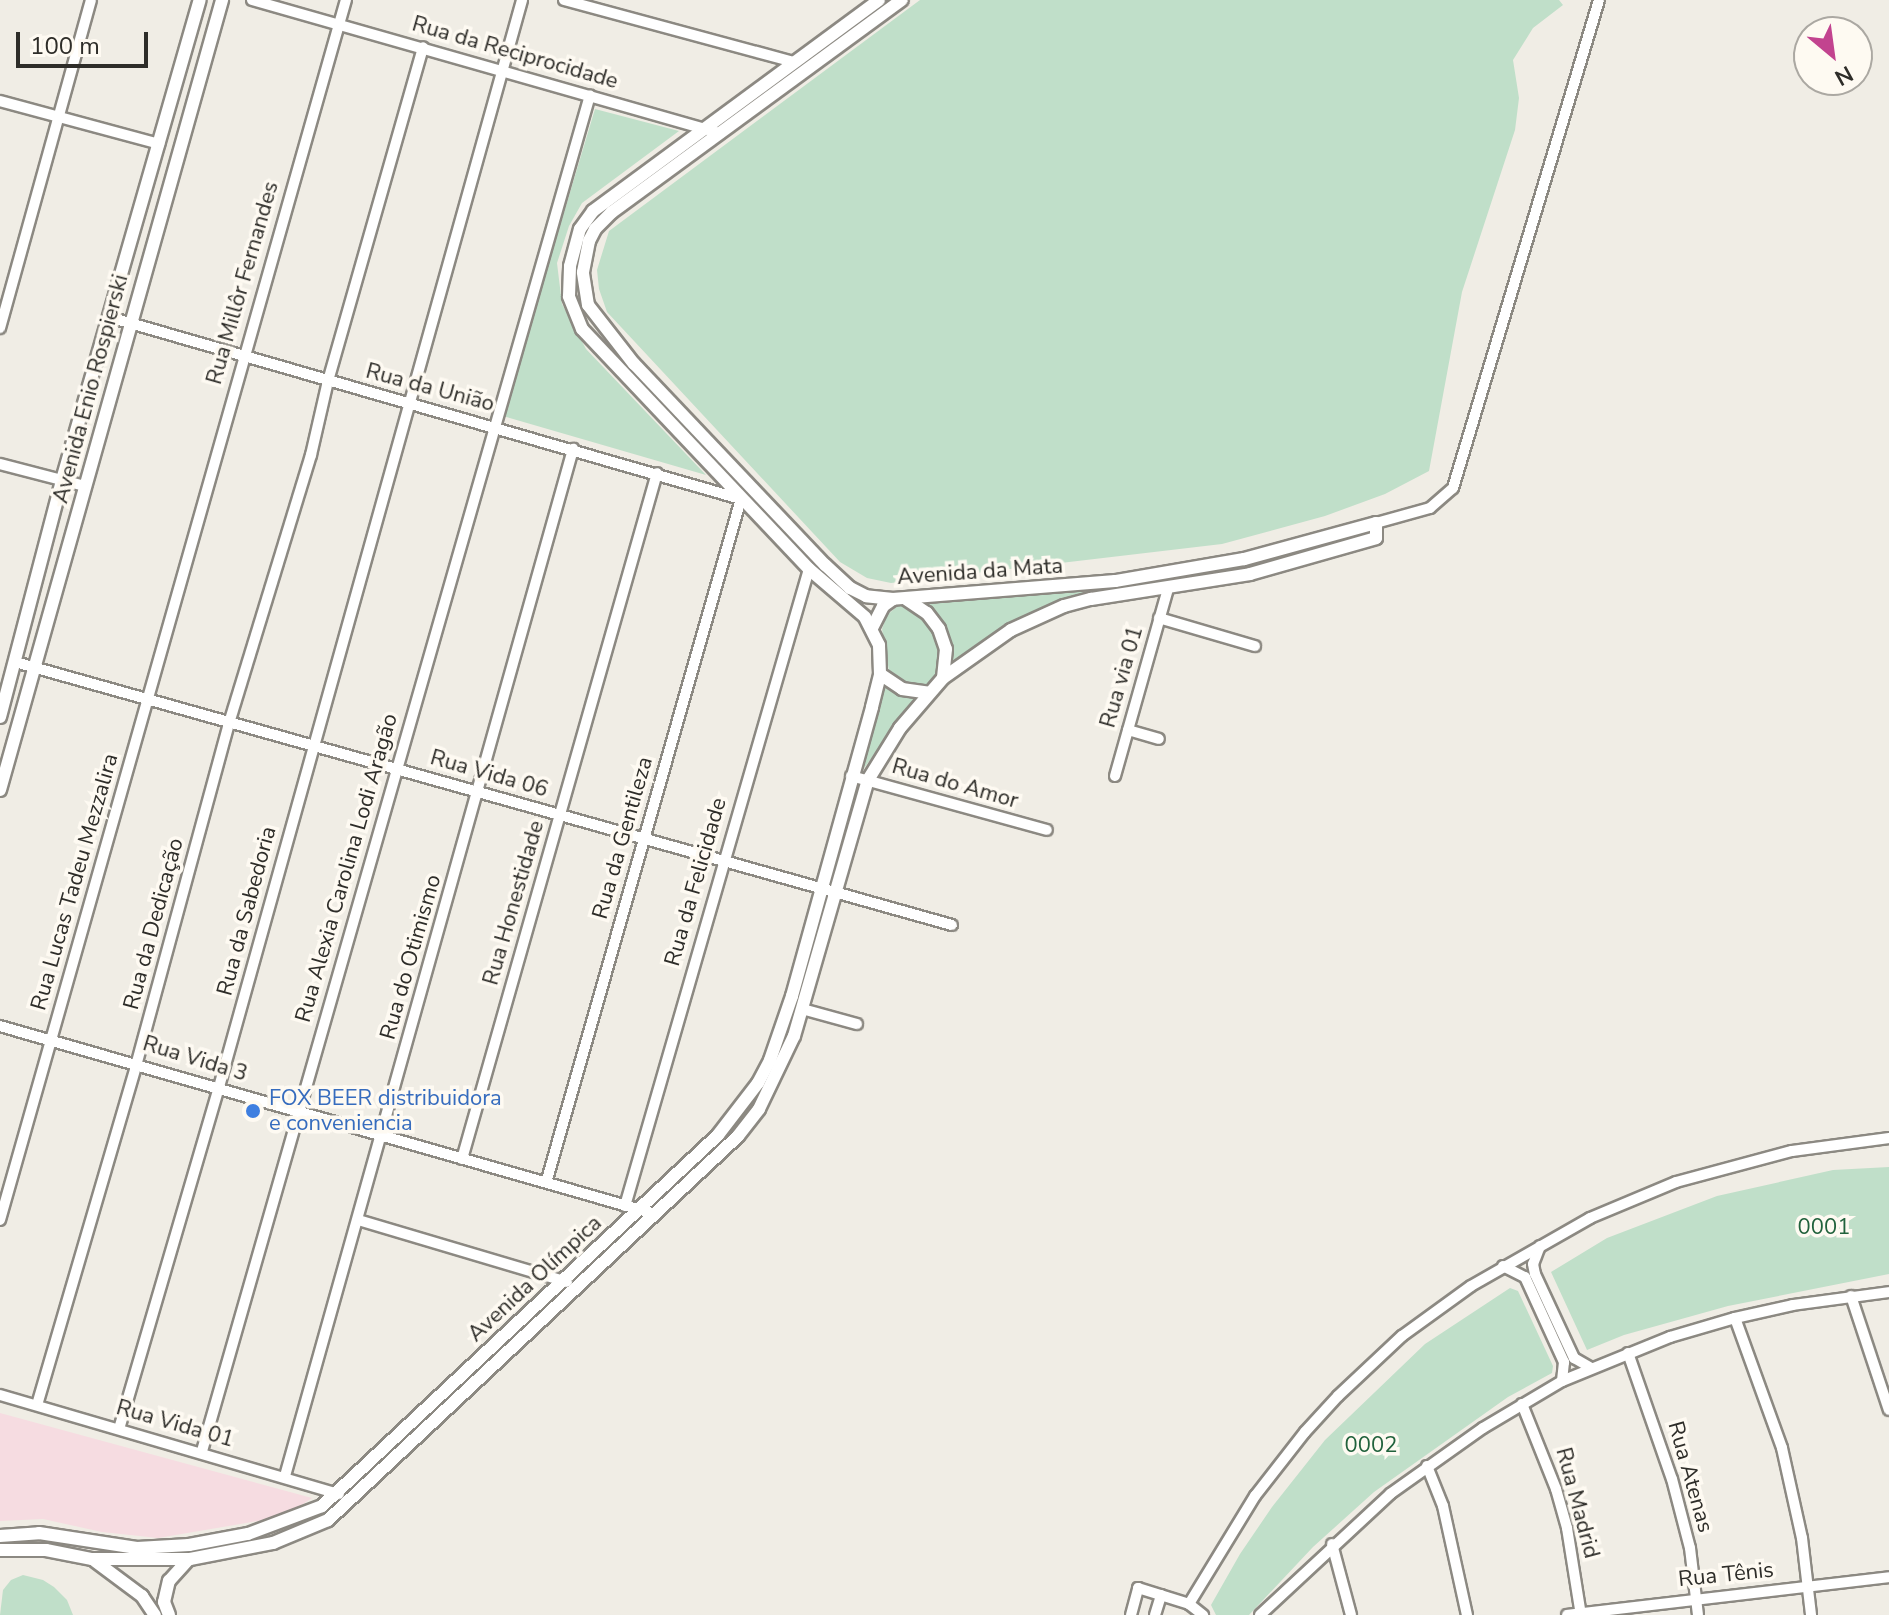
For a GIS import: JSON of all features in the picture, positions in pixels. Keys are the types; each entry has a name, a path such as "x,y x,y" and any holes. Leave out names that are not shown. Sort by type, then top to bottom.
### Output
{"street":[{"path":"0,328 91,0"},
{"name":"Avenida Enio Rospierski","path":"0,717 62,480 200,0"},
{"name":"Avenida Enio Rospierski","path":"0,790 222,0"},
{"name":"Rua da Reciprocidade","path":"252,0 720,133"},
{"name":"Rua Millôr Fernandes","path":"188,554 346,0"},
{"name":"Rua da Sabedoria","path":"119,1429 219,1087 522,0"},
{"path":"564,0 794,62"},
{"path":"879,0 593,211 580,229 573,251 569,296 582,329 596,346 740,501 809,569 861,613 879,645 880,674 893,686 929,693"},
{"name":"Avenida da Mata","path":"880,760 943,678 1011,630 1064,606 1250,574 1376,538 1376,523 1244,559 1115,581 899,598 860,594 825,565 634,364 588,305 583,272 589,241 595,229 612,212 902,0"},
{"path":"1376,523 1430,508 1453,488 1599,0"},
{"name":"Rua da Dedicação","path":"37,1405 137,1062 230,720 311,455 328,381 423,47"},
{"name":"Rua Alexia Carolina Lodi Aragão","path":"202,1451 590,95"},
{"path":"0,101 159,144"},
{"name":"Rua da União","path":"109,317 657,473 740,501"},
{"name":"Rua do Otimismo","path":"285,1476 480,790 573,449"},
{"path":"1,464 85,486"},
{"name":"Rua Honestidade","path":"462,1159 657,473"},
{"name":"Rua da Gentileza","path":"546,1183 740,501"},
{"name":"Rua Lucas Tadeu Mezzalira","path":"0,1220 188,554"},
{"name":"Rua da Felicidade","path":"632,1208 722,861 809,569"},
{"name":"Rua via 01","path":"1115,776 1168,589"},
{"path":"872,628 883,606 899,598 927,613 939,629 946,649 943,678"},
{"path":"1159,618 1255,646"},
{"name":"Rua Vida 06","path":"15,662 314,743 396,769 480,790 952,925"},
{"name":"Avenida Olímpica","path":"0,1536 39,1533 137,1548 204,1543 248,1534 304,1516 339,1494 632,1208 718,1135 758,1083 770,1060 792,996 880,674"},
{"path":"1128,730 1159,739"},
{"name":"Avenida Olímpica","path":"0,1550 18,1547 92,1559 190,1559 273,1543 328,1520 738,1136 759,1109 783,1065 868,780 880,760"},
{"name":"Rua do Amor","path":"851,776 1047,830"},
{"path":"802,1009 857,1024"},
{"name":"Rua Vida 3","path":"0,1026 137,1062 655,1214"},
{"path":"1189,1604 1255,1496 1338,1396 1402,1336 1503,1266 1590,1218 1690,1178 1792,1151 1889,1138"},
{"path":"358,1220 562,1279 578,1287"},
{"path":"1540,1245 1533,1264 1535,1274 1574,1358 1591,1368"},
{"path":"1503,1266 1525,1277 1564,1362 1562,1381"},
{"path":"1260,1615 1332,1544 1427,1466 1562,1381 1628,1353 1735,1318 1889,1292"},
{"path":"1851,1296 1889,1410"},
{"path":"1735,1318 1782,1448 1809,1586 1811,1615"},
{"name":"Rua Atenas","path":"1628,1353 1672,1479 1690,1548 1698,1615"},
{"name":"Rua Vida 01","path":"0,1395 202,1451 339,1494"},
{"name":"Rua Madrid","path":"1522,1404 1543,1451 1564,1515 1581,1614"},
{"path":"1427,1466 1443,1506 1467,1615"},
{"path":"1332,1544 1351,1615"},
{"name":"Avenida Olímpica","path":"92,1559 142,1596 155,1615"},
{"path":"169,1615 164,1602 169,1581 182,1563 190,1559"},
{"name":"Rua Tênis","path":"1567,1615 1889,1577"},
{"path":"1131,1615 1138,1588 1189,1604 1203,1615"},
{"path":"1155,1615 1161,1595"}],"shaded area":[{"path":"0,1413 312,1498 294,1510 264,1520 158,1538 102,1532 43,1519 0,1521"}],"green space":[{"path":"920,0 1559,0 1563,5 1533,28 1513,60 1519,98 1515,130 1462,292 1429,471 1385,494 1325,516 1222,544 891,583 867,578 840,562 607,312 599,289 597,270 609,231"},
{"path":"595,109 679,131 582,203 569,226 557,263 562,304 586,349 706,475 503,416"},
{"path":"1101,590 1032,612 952,663 952,645 947,629 925,603"},
{"path":"899,605 923,617 934,633 940,655 938,672 928,685 905,682 889,671 882,629 887,615"},
{"path":"884,686 915,699 862,771 868,740"},
{"name":"0001","path":"1889,1167 1889,1274 1728,1306 1624,1335 1587,1350 1551,1272 1607,1238 1717,1196 1833,1170"},
{"name":"0002","path":"1510,1288 1518,1291 1553,1366 1552,1373 1508,1397 1374,1492 1313,1547 1249,1615 1216,1615 1211,1605 1240,1554 1272,1507 1325,1440 1425,1344"},
{"path":"23,1575 43,1580 54,1587 67,1600 73,1615 0,1615 3,1590 11,1580"}],"place":[{"name":"FOX BEER distribuidora e conveniencia","path":"253,1111"}]}
